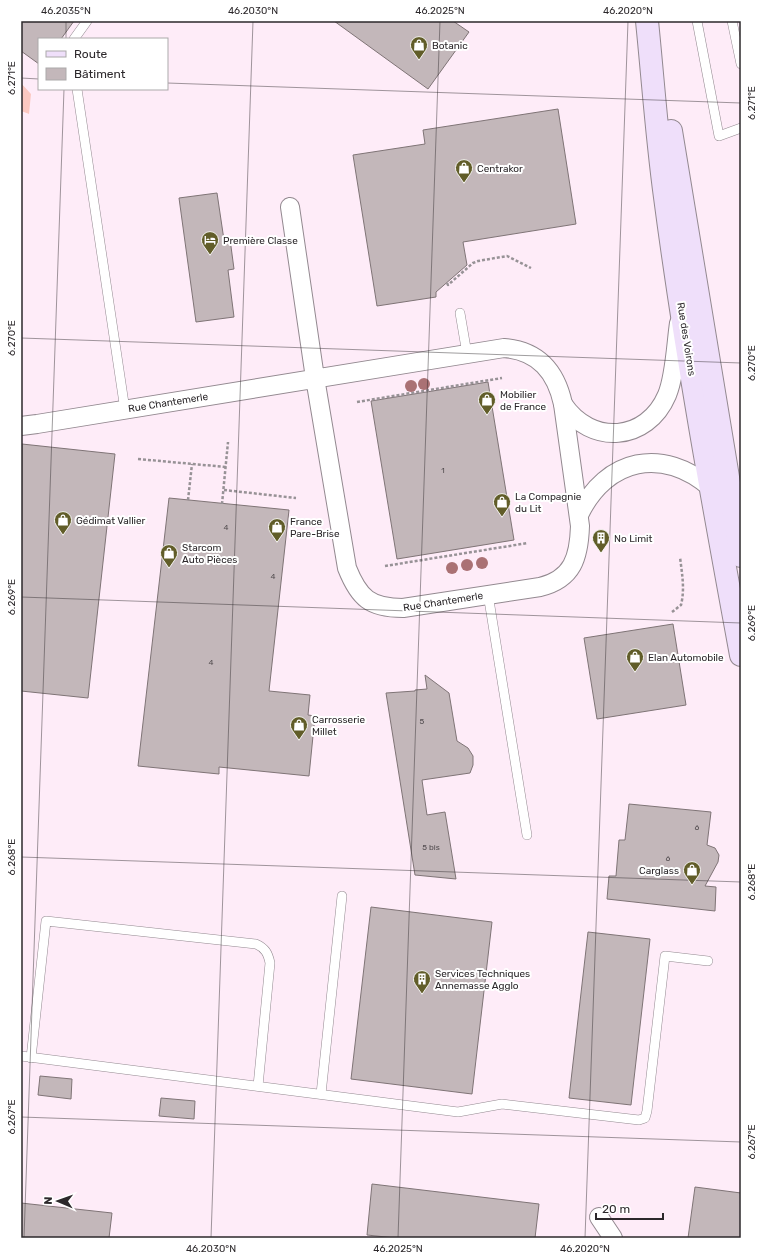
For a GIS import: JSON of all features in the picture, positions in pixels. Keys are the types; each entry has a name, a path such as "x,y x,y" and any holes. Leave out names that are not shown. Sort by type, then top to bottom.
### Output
{"street":[{"name":"Rue des Voirons","path":"647,21 662,172 711,488 741,655"},
{"name":"Rue des Voirons","path":"647,21 676,161 741,556"},
{"name":"Rue Chantemerle","path":"21,426 125,410 315,378 504,348 522,351 532,355 552,374 560,392 563,404 579,515 580,536 573,565 563,577 551,584 540,587 403,608 392,608 375,604 365,598 358,590 347,568 315,378 290,207"},
{"name":"Rue Chantemerle","path":"563,404 568,412 582,425 609,434 628,431 646,423 662,406 668,394 682,306"},
{"path":"579,515 590,495 597,486 616,472 637,464 660,463 674,466 688,471 700,478 711,488"},
{"path":"599,1217 613,1238"}],"lane":[{"path":"75,38 87,21"},
{"path":"697,21 719,136 741,128"},
{"path":"732,21 741,64"},
{"path":"77,90 125,410"},
{"path":"460,313 467,354"},
{"path":"488,594 526,835"},
{"path":"321,1094 342,896"},
{"path":"31,1058 46,921 250,943 256,944 265,950 269,955 270,963 258,1086"},
{"path":"21,1056 458,1112 502,1104 636,1120 645,1118 648,1111 665,956 708,961"}],"path":[{"path":"447,283 448,285 473,263 478,261 507,256 531,268"},
{"path":"357,402 502,378"},
{"path":"222,504 228,442"},
{"path":"138,459 226,467"},
{"path":"188,500 192,464"},
{"path":"224,490 296,498"},
{"path":"385,566 528,543"},
{"path":"672,612 681,605 683,596 684,583 680,557"}],"shaded area":[{"path":"21,21 741,21 741,1238 21,1238 21,111 28,114 24,85 21,83"},
{"path":"21,83 31,94 29,114 21,111"}],"building":[{"path":"21,21 74,21 62,38 38,38 38,63 21,51"},
{"name":"Botanic","path":"334,21 453,21 469,32 428,89"},
{"name":"Centrakor","path":"558,109 576,224 463,242 467,265 436,292 436,297 377,306 353,155 425,144 423,130"},
{"name":"Première Classe","path":"217,193 224,240 230,239 234,269 228,270 234,317 196,322 179,198"},
{"path":"488,382 514,540 397,559 371,401"},
{"name":"Gédimat Vallier","path":"22,444 115,454 88,698 21,691"},
{"path":"169,498 289,510 269,691 310,695 308,715 315,716 309,776 219,767 219,774 138,766"},
{"name":"Elan Automobile","path":"673,624 686,705 597,719 584,638"},
{"path":"425,675 449,693 457,741 468,748 473,756 473,765 470,773 422,780 427,815 445,812 456,879 415,875 386,693 427,689"},
{"path":"629,804 711,812 707,845 715,848 719,855 718,862 705,886 716,887 715,911 607,899 609,876 616,876 619,840 625,840"},
{"name":"Services Techniques Annemasse Agglo","path":"371,907 492,922 472,1094 351,1079"},
{"path":"588,932 650,939 631,1105 569,1098"},
{"path":"40,1076 72,1079 71,1099 38,1095"},
{"path":"161,1098 195,1101 194,1119 159,1116"},
{"path":"372,1184 539,1204 535,1238 395,1238 367,1235"},
{"path":"695,1187 741,1193 741,1238 688,1238"},
{"path":"21,1203 112,1213 109,1238 21,1238"}],"place":[{"name":"Botanic","path":"419,60"},
{"name":"Centrakor","path":"464,183"},
{"name":"Première Classe","path":"210,255"},
{"name":"Mobilier de France","path":"487,415"},
{"name":"La Compagnie du Lit","path":"502,517"},
{"name":"Gédimat Vallier","path":"63,535"},
{"name":"France Pare-Brise","path":"277,542"},
{"name":"No Limit","path":"601,553"},
{"name":"Starcom Auto Pièces","path":"169,568"},
{"name":"Elan Automobile","path":"635,672"},
{"name":"Carrosserie Millet","path":"299,740"},
{"name":"Carglass","path":"692,885"},
{"name":"Services Techniques Annemasse Agglo","path":"422,994"}]}
